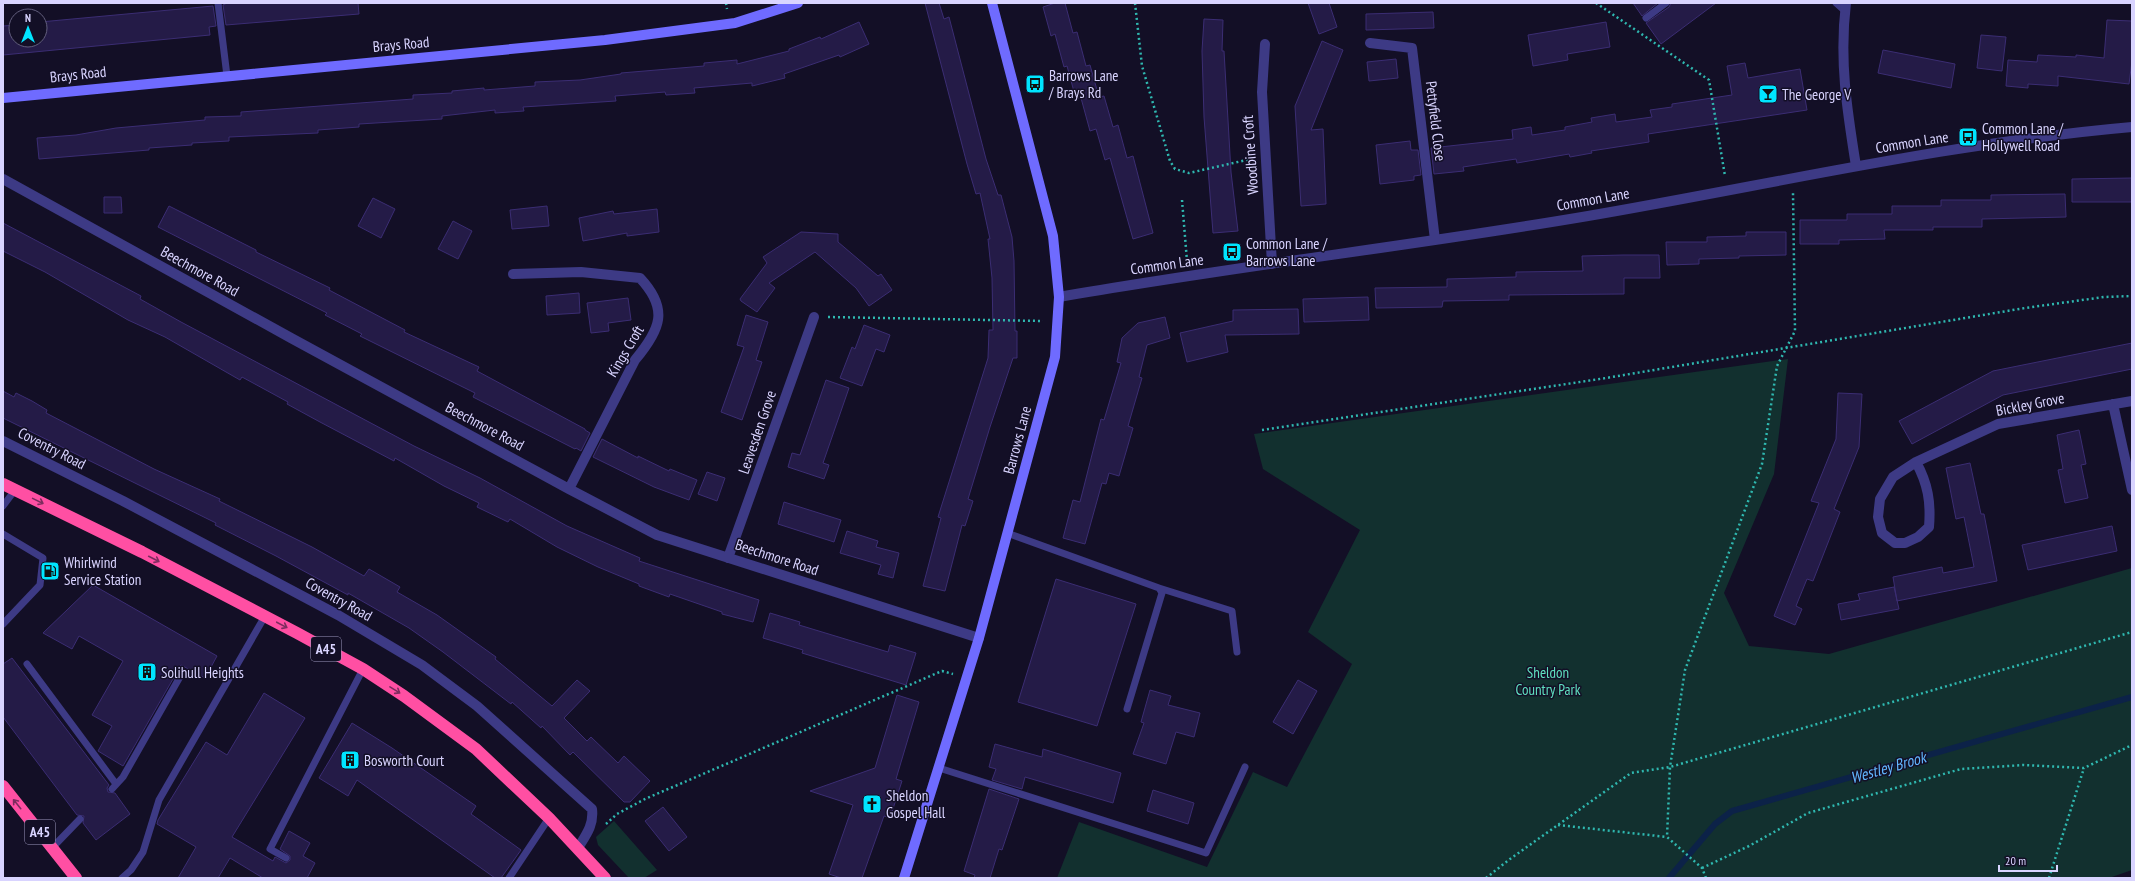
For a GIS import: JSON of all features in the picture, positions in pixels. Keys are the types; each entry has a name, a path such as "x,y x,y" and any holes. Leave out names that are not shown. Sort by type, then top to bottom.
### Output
{"highway":[{"name":"A45","path":"3,484 265,616 363,669 404,696 476,749 549,818 605,878"},
{"name":"A45","path":"3,786 76,878"}],"street":[{"name":"Brays Road","path":"3,98 612,39 735,23 798,3"},
{"name":"Barrows Lane","path":"904,878 979,638 1055,357 1059,297 1053,236 992,3"},
{"path":"1845,7 1843,29 1845,98 1856,166"},
{"name":"Pettyfield Close","path":"1370,43 1412,48 1435,240"},
{"name":"Woodbine Croft","path":"1265,44 1262,92 1272,264"},
{"name":"Common Lane","path":"1059,297 1590,216 1727,189 1856,166 2057,134 2132,127"},
{"name":"Beechmore Road","path":"3,179 290,338 569,489 658,535 979,638"},
{"name":"Kings Croft","path":"513,274 581,272 640,278 652,291 659,311 657,328 650,342 635,360 569,489"},
{"name":"Leavesden Grove","path":"728,558 814,317"},
{"name":"Bickley Grove","path":"1916,462 1925,479 1930,509 1929,527 1918,537 1906,544 1895,543 1882,533 1878,517 1880,499 1893,477 1916,462 1998,424 2132,401"},
{"path":"2113,404 2132,490"},
{"name":"Coventry Road","path":"3,441 123,501 338,615 422,665 477,706 592,809 593,817 591,828"},
{"path":"578,848 591,828"}],"lane":[{"path":"218,3 227,76"},
{"path":"1646,18 1666,3"},
{"path":"1836,3 1845,7"},
{"path":"3,506 15,490"},
{"path":"1007,533 1159,588 1232,611 1237,652"},
{"path":"3,534 43,558 40,585 3,624"},
{"path":"1127,709 1162,593 1159,588"},
{"path":"122,878 131,870 143,852 159,800 265,616"},
{"path":"27,664 114,786 123,777 181,675"},
{"path":"286,858 270,849 363,669"},
{"path":"939,768 1206,853 1245,767"},
{"path":"509,878 549,818"},
{"path":"52,848 80,819"}],"path":[{"path":"1135,3 1142,66 1170,161 1175,169 1189,173 1265,155"},
{"path":"1596,3 1709,80 1727,189"},
{"path":"1667,837 1670,767 1685,670 1762,464 1777,366 1794,331 1793,178"},
{"path":"1182,200 1189,276"},
{"path":"1262,430 1786,349 2025,308 2132,296"},
{"path":"814,317 1057,322"},
{"path":"1486,878 1557,825 1631,773 1670,767 2132,632"},
{"path":"591,828 596,834 617,814 645,799 942,671 967,677"},
{"path":"1702,868 1749,846 1808,813 1960,769 2024,765 2084,768 2132,745"},
{"path":"2049,878 2084,768"},
{"path":"1557,825 1667,837 1702,868 1706,878"}],"green space":[{"name":"Sheldon Country Park","path":"1788,359 1774,474 1724,593 1749,646 1829,654 2132,568 2132,870 2109,878 1057,878 1079,822 1207,867 1253,772 1287,787 1352,664 1308,632 1360,530 1263,469 1254,434"},
{"path":"614,821 657,870 644,878 629,878 598,845 596,837"}],"building":[{"path":"227,3 358,3 359,14 226,25 223,5"},
{"path":"925,3 939,3 944,19 949,17 986,159 998,195 1001,195 1012,237 1014,261 1015,331 1017,331 1017,358 1013,358 990,427 968,499 973,501 965,526 962,525 945,591 923,586 941,518 938,517 988,358 989,330 993,330 992,278 988,239 990,239 980,193 976,194 967,164"},
{"path":"1055,3 1065,3 1073,33 1077,32 1086,66 1090,65 1099,97 1104,96 1113,127 1118,125 1127,158 1133,156 1153,233 1133,239 1110,158 1105,160 1096,129 1090,131 1081,98 1076,99 1067,66 1064,67 1055,34 1051,36 1043,7"},
{"path":"1308,3 1329,3 1337,27 1319,34"},
{"path":"1633,3 1658,3 1642,16"},
{"path":"1671,3 1716,3 1661,44 1646,23 1669,7"},
{"path":"213,6 216,26 209,27 210,35 3,55 3,26 8,26 8,48 48,48 48,21"},
{"path":"1433,12 1434,28 1366,30 1366,14"},
{"path":"1204,19 1223,20 1222,51 1224,51 1231,172 1238,231 1213,233 1204,117 1202,51"},
{"path":"2107,20 2132,21 2132,61 2129,84 2058,76 2058,86 2028,84 2028,88 2006,86 2008,60 2037,62 2038,55 2076,57 2076,55 2104,58"},
{"path":"859,22 869,44 840,57 839,55 784,74 785,78 752,86 752,83 694,88 695,93 666,95 665,92 615,96 616,101 523,107 524,111 495,113 495,110 442,116 442,119 359,124 359,127 318,130 318,133 229,137 229,141 192,143 192,145 149,148 149,150 39,159 37,138 76,135 116,128 205,120 205,117 241,116 241,112 413,99 413,95 452,93 452,91 484,88 484,90 535,86 535,82 580,80 621,73 704,66 704,63 737,60 737,64 789,51 789,49 820,37 821,39"},
{"path":"1606,22 1610,47 1567,54 1568,60 1533,66 1528,35"},
{"path":"1981,35 2006,37 2002,71 1977,68"},
{"path":"1322,41 1343,50 1311,130 1323,129 1326,204 1301,206 1295,106"},
{"path":"1883,50 1955,64 1951,88 1878,73"},
{"path":"1396,59 1398,78 1369,81 1367,62"},
{"path":"1745,63 1748,78 1800,69 1807,110 1648,134 1649,142 1591,151 1592,153 1570,157 1569,154 1517,163 1516,159 1463,167 1464,171 1434,174 1431,148 1513,139 1512,130 1531,127 1532,135 1565,130 1565,127 1592,122 1591,118 1615,114 1616,122 1652,117 1650,110 1672,107 1672,104 1732,95 1727,66"},
{"path":"1410,141 1411,150 1418,150 1421,175 1414,176 1414,180 1380,184 1376,145"},
{"path":"2132,178 2132,202 2072,202 2072,179"},
{"path":"2065,194 2066,217 1982,219 1982,227 1933,227 1933,230 1884,230 1885,239 1839,240 1839,244 1800,244 1800,220 1847,220 1847,214 1892,214 1892,206 1941,206 1941,200 1991,200 1991,195"},
{"path":"104,197 121,197 122,213 104,213"},
{"path":"373,198 395,209 381,238 358,226"},
{"path":"169,206 256,250 256,252 330,288 329,290 405,330 404,332 479,367 477,371 585,429 590,433 581,451 473,397 475,393 360,336 362,334 325,315 327,313 158,227"},
{"path":"547,206 549,226 512,229 510,210"},
{"path":"657,209 659,232 627,236 627,233 583,241 579,218 613,211 614,214"},
{"path":"453,221 472,231 458,259 438,249"},
{"path":"3,223 141,296 140,299 181,322 414,446 480,478 567,526 640,558 639,561 759,600 753,622 722,614 722,612 670,594 669,597 639,586 639,584 598,567 557,547 510,519 508,522 477,507 479,503 444,486 395,458 394,461 320,422 287,404 288,402 242,377 240,380 165,337 128,320 45,272 3,251"},
{"path":"801,232 838,234 838,242 878,276 881,274 892,290 869,306 856,288 815,252 769,283 775,288 757,312 741,301 740,299 767,263 763,257"},
{"path":"1746,232 1786,232 1786,255 1699,259 1699,264 1667,265 1666,242 1707,242 1707,237 1746,236"},
{"path":"1659,255 1660,278 1624,278 1624,294 1509,295 1509,300 1443,301 1442,307 1376,308 1375,288 1447,287 1447,279 1516,277 1516,272 1583,271 1582,256"},
{"path":"579,293 580,313 547,315 546,296"},
{"path":"1368,297 1369,320 1304,322 1303,299"},
{"path":"628,298 631,320 608,323 609,331 591,333 587,303"},
{"path":"1298,309 1299,334 1225,335 1228,352 1187,362 1180,333 1233,321 1233,310"},
{"path":"746,315 768,322 756,360 762,362 742,420 721,412 744,347 737,345"},
{"path":"1165,317 1170,338 1147,345 1139,377 1142,378 1128,426 1133,428 1119,476 1109,473 1106,484 1102,483 1085,544 1063,538 1073,500 1080,502 1101,419 1104,420 1121,363 1117,362 1122,338 1138,323"},
{"path":"864,325 890,335 884,352 876,349 862,386 840,378 852,347 855,349"},
{"path":"2132,343 2132,369 2003,395 1912,444 1899,421 1993,371"},
{"path":"826,380 849,388 823,463 829,465 824,479 788,467 792,453 800,455"},
{"path":"3,391 14,397 16,393 32,401 47,410 46,413 154,469 220,499 219,501 312,547 364,576 369,569 400,587 397,592 437,615 496,657 495,659 552,706 577,680 590,691 564,718 587,741 591,737 618,763 624,756 650,781 630,802 624,802 573,752 570,755 542,726 541,728 512,702 511,704 409,628 348,593 348,595 215,525 216,523 3,418"},
{"path":"1838,393 1862,394 1859,447 1834,509 1840,512 1813,581 1807,579 1796,606 1802,609 1795,625 1774,616 1819,503 1811,501 1836,439"},
{"path":"2079,430 2086,464 2081,465 2088,498 2065,503 2058,470 2063,469 2057,435"},
{"path":"602,439 638,458 638,456 669,471 670,469 697,480 689,500 654,487 593,457"},
{"path":"1970,463 1981,514 1984,514 1997,581 1897,601 1893,577 1942,567 1943,573 1974,567 1964,517 1956,519 1946,468"},
{"path":"707,472 725,478 717,501 698,494"},
{"path":"784,502 841,520 834,542 778,524"},
{"path":"2112,526 2117,551 2028,570 2022,545"},
{"path":"847,531 878,541 876,547 899,553 893,578 878,574 881,565 840,553"},
{"path":"1056,579 1136,604 1097,726 1018,702"},
{"name":"Solihull Heights","path":"93,585 217,656 205,678 181,665 123,766 98,751 112,726 92,715 123,661 79,636 72,649 43,633"},
{"path":"1894,587 1899,609 1841,620 1838,604 1860,600 1858,594"},
{"path":"770,613 800,622 799,625 888,652 890,645 916,653 906,685 802,653 803,650 763,638"},
{"path":"12,658 109,785 107,788 108,792 115,793 130,814 96,840 83,823 84,816 77,815 3,717 3,664"},
{"path":"1298,680 1317,691 1293,734 1273,722"},
{"path":"1150,690 1171,696 1168,705 1200,713 1194,737 1176,732 1166,764 1133,754 1144,723 1141,722"},
{"path":"264,693 305,718 232,837 273,861 275,857 286,863 290,860 290,856 280,849 289,831 310,843 303,856 315,863 307,878 263,878 230,858 218,878 178,878 196,847 157,824 158,820 206,742 227,755"},
{"path":"897,695 919,702 896,779 902,781 890,818 884,816 862,878 841,878 829,874 853,805 810,791 875,768"},
{"path":"352,723 392,748 476,806 471,814 521,850 501,878 495,878 357,780 348,796 319,778"},
{"path":"995,744 1042,757 1043,749 1121,773 1113,803 1025,777 1022,789 992,780 996,769 989,767"},
{"path":"989,789 1019,799 1002,850 999,849 990,878 974,878 975,875 964,871"},
{"path":"1153,790 1194,803 1188,824 1147,811"},
{"path":"663,807 687,837 669,851 645,821"}],"waterway":[{"name":"Westley Brook","path":"1669,878 1715,824 1732,811 2132,697"}],"place":[{"name":"Barrows Lane / Brays Rd","path":"1035,84"},
{"name":"The George V","path":"1768,94"},
{"name":"Common Lane / Hollywell Road","path":"1968,137"},
{"name":"Common Lane / Barrows Lane","path":"1232,252"},
{"name":"Whirlwind Service Station","path":"50,571"},
{"name":"Solihull Heights","path":"147,672"},
{"name":"Bosworth Court","path":"350,760"},
{"name":"Sheldon Gospel Hall","path":"872,804"}]}
